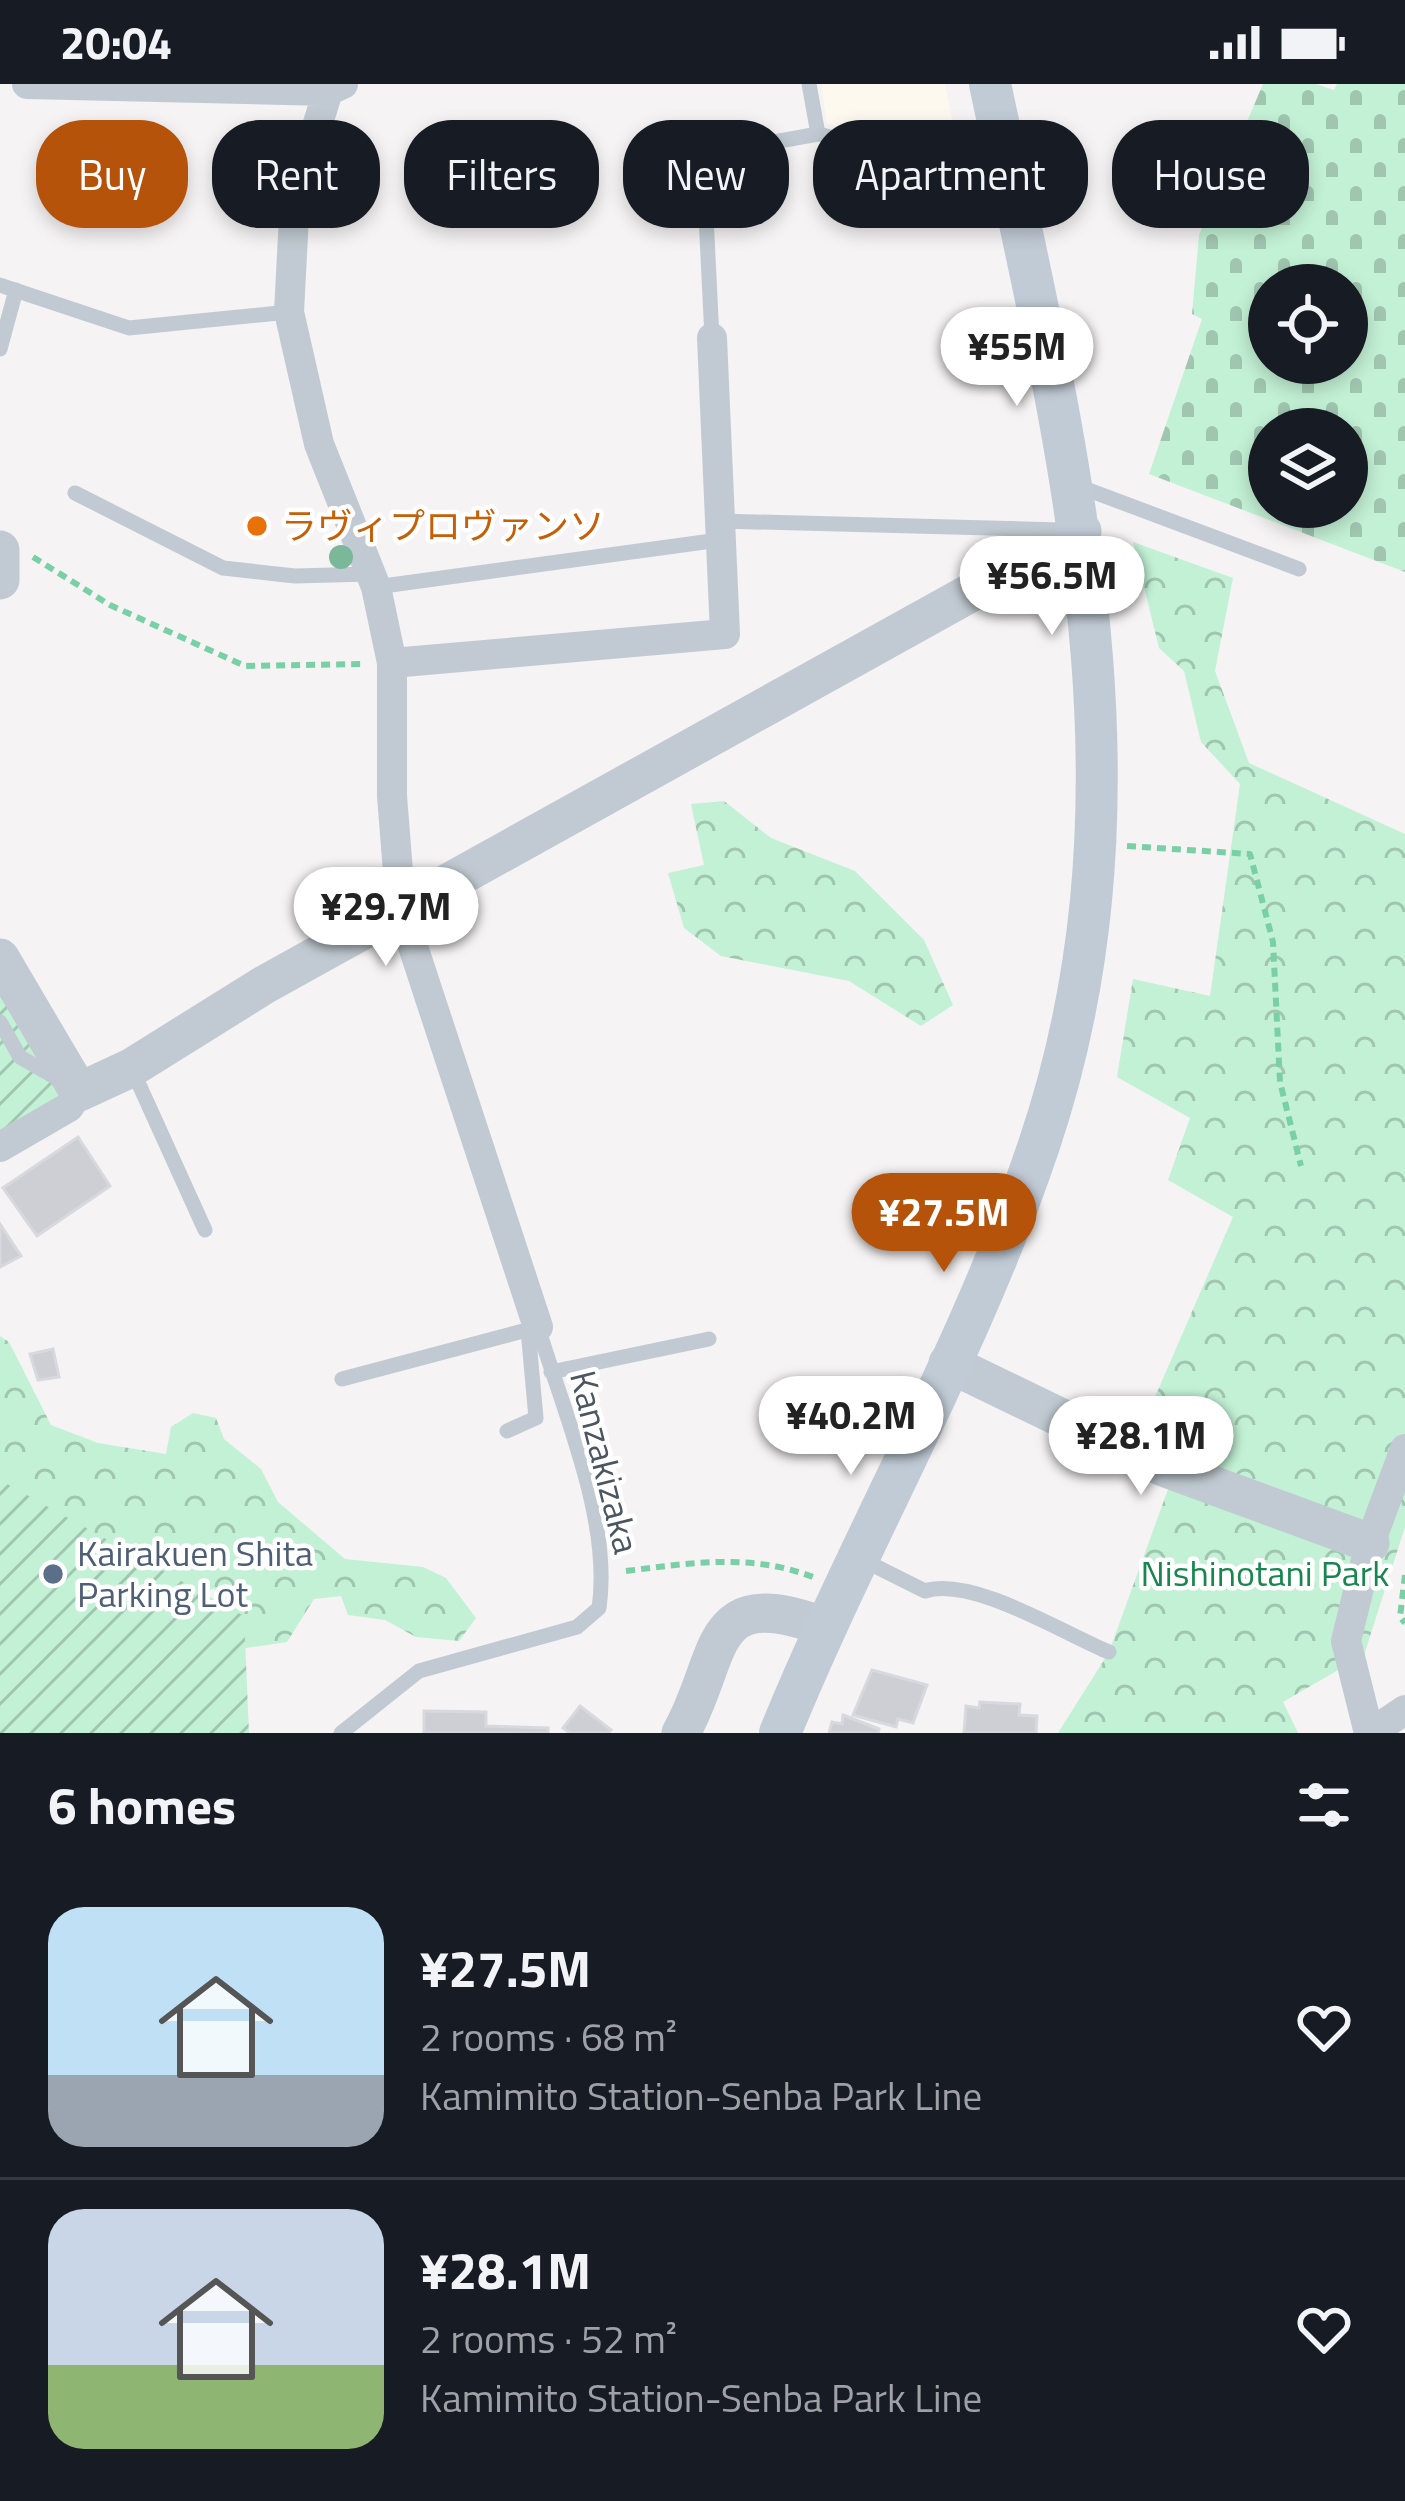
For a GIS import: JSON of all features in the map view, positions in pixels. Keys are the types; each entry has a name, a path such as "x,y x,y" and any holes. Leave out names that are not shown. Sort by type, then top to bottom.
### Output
{"main road":[{"path":"990,84 998,120"},
{"path":"780,1733 1012,1220 1053,1101 1092,929 1097,844 1092,651 1082,531 1020,228"}],"street":[{"path":"42,85 333,86 296,197 289,312 319,444 373,580 392,663 392,796 400,910 533,1328"},
{"path":"392,663 725,634 712,338"},
{"path":"0,1148 69,1107 79,1091 131,1068 400,910 1082,531"},
{"path":"0,580 1,550"},
{"path":"0,958 79,1091"},
{"path":"948,1363 1163,1467 1370,1543"},
{"path":"1405,1449 1370,1543 1346,1641 1370,1733 1405,1710"},
{"path":"681,1733 718,1636 733,1619 755,1611 777,1612 842,1591"}],"lane":[{"path":"809,84 815,120"},
{"path":"712,338 703,155 813,135"},
{"path":"0,350 8,288 129,328 289,312"},
{"path":"1072,484 1299,569"},
{"path":"75,493 223,568 373,580 720,531 1082,531"},
{"path":"0,1022 20,1057 79,1091"},
{"path":"131,1068 205,1230"},
{"path":"342,1379 533,1328 536,1418 507,1431"},
{"name":"Kanzakizaka","path":"341,1733 419,1671 577,1627 599,1608 604,1574 597,1528 551,1372 533,1328"},
{"path":"551,1372 709,1339"},
{"path":"842,1591 925,1592 938,1587 990,1598 1109,1652"}],"path":[{"path":"1,550 32,556 110,605 245,665 392,663"},
{"path":"1097,844 1250,854 1274,942 1280,1082 1301,1166"},
{"path":"604,1574 713,1560 760,1561 842,1591"},
{"path":"1405,1575 1400,1617 1405,1623"}],"shaded area":[{"path":"821,84 945,84 952,120 826,120"}],"green space":[{"path":"1263,84 1316,84 1334,90 1337,84 1405,84 1405,572 1290,528 1368,528 1368,408 1248,408 1248,512 1149,474 1202,319 1192,314 1202,228 1309,228 1309,120 1248,120"},
{"name":"Nishinotani Park","path":"1133,542 1233,578 1215,671 1249,763 1405,834 1405,1527 1364,1655 1283,1702 1298,1733 1058,1733 1109,1652 1183,1448 1145,1420 1233,1217 1168,1180 1190,1118 1117,1077 1133,979 1210,996 1240,784 1201,742 1184,671 1159,648"},
{"path":"724,801 771,838 855,871 924,940 953,1005 921,1026 849,981 721,956 684,928 668,873 704,865 691,804"},
{"path":"0,968 73,1092 0,1138"},
{"path":"0,1336 9,1342 51,1425 98,1443 166,1454 171,1427 193,1413 216,1418 224,1439 261,1469 278,1502 345,1559 423,1567 446,1578 476,1618 459,1641 416,1637 385,1620 348,1615 341,1596 314,1599 287,1642 233,1650 214,1588 198,1597 0,1504"},
{"name":"Kairakuen Shita Parking Lot","path":"0,1480 244,1616 249,1733 0,1733"}],"building":[{"path":"78,1137 110,1186 37,1236 3,1188"},
{"path":"0,1224 21,1256 0,1267"},
{"path":"53,1349 59,1377 38,1380 30,1354"},
{"path":"872,1670 927,1685 913,1723 898,1719 896,1727 853,1715"},
{"path":"980,1702 1020,1704 1019,1715 1037,1716 1036,1733 964,1733 966,1706 979,1708"},
{"path":"580,1706 611,1730 570,1733 563,1728"},
{"path":"424,1711 486,1712 486,1726 548,1728 548,1733 424,1733"},
{"path":"843,1715 879,1729 878,1733 829,1733 832,1722 842,1724"}],"place":[{"name":"ラヴィプロヴァンソ","path":"257,526"},
{"name":"Kairakuen Shita Parking Lot","path":"53,1574"}]}
